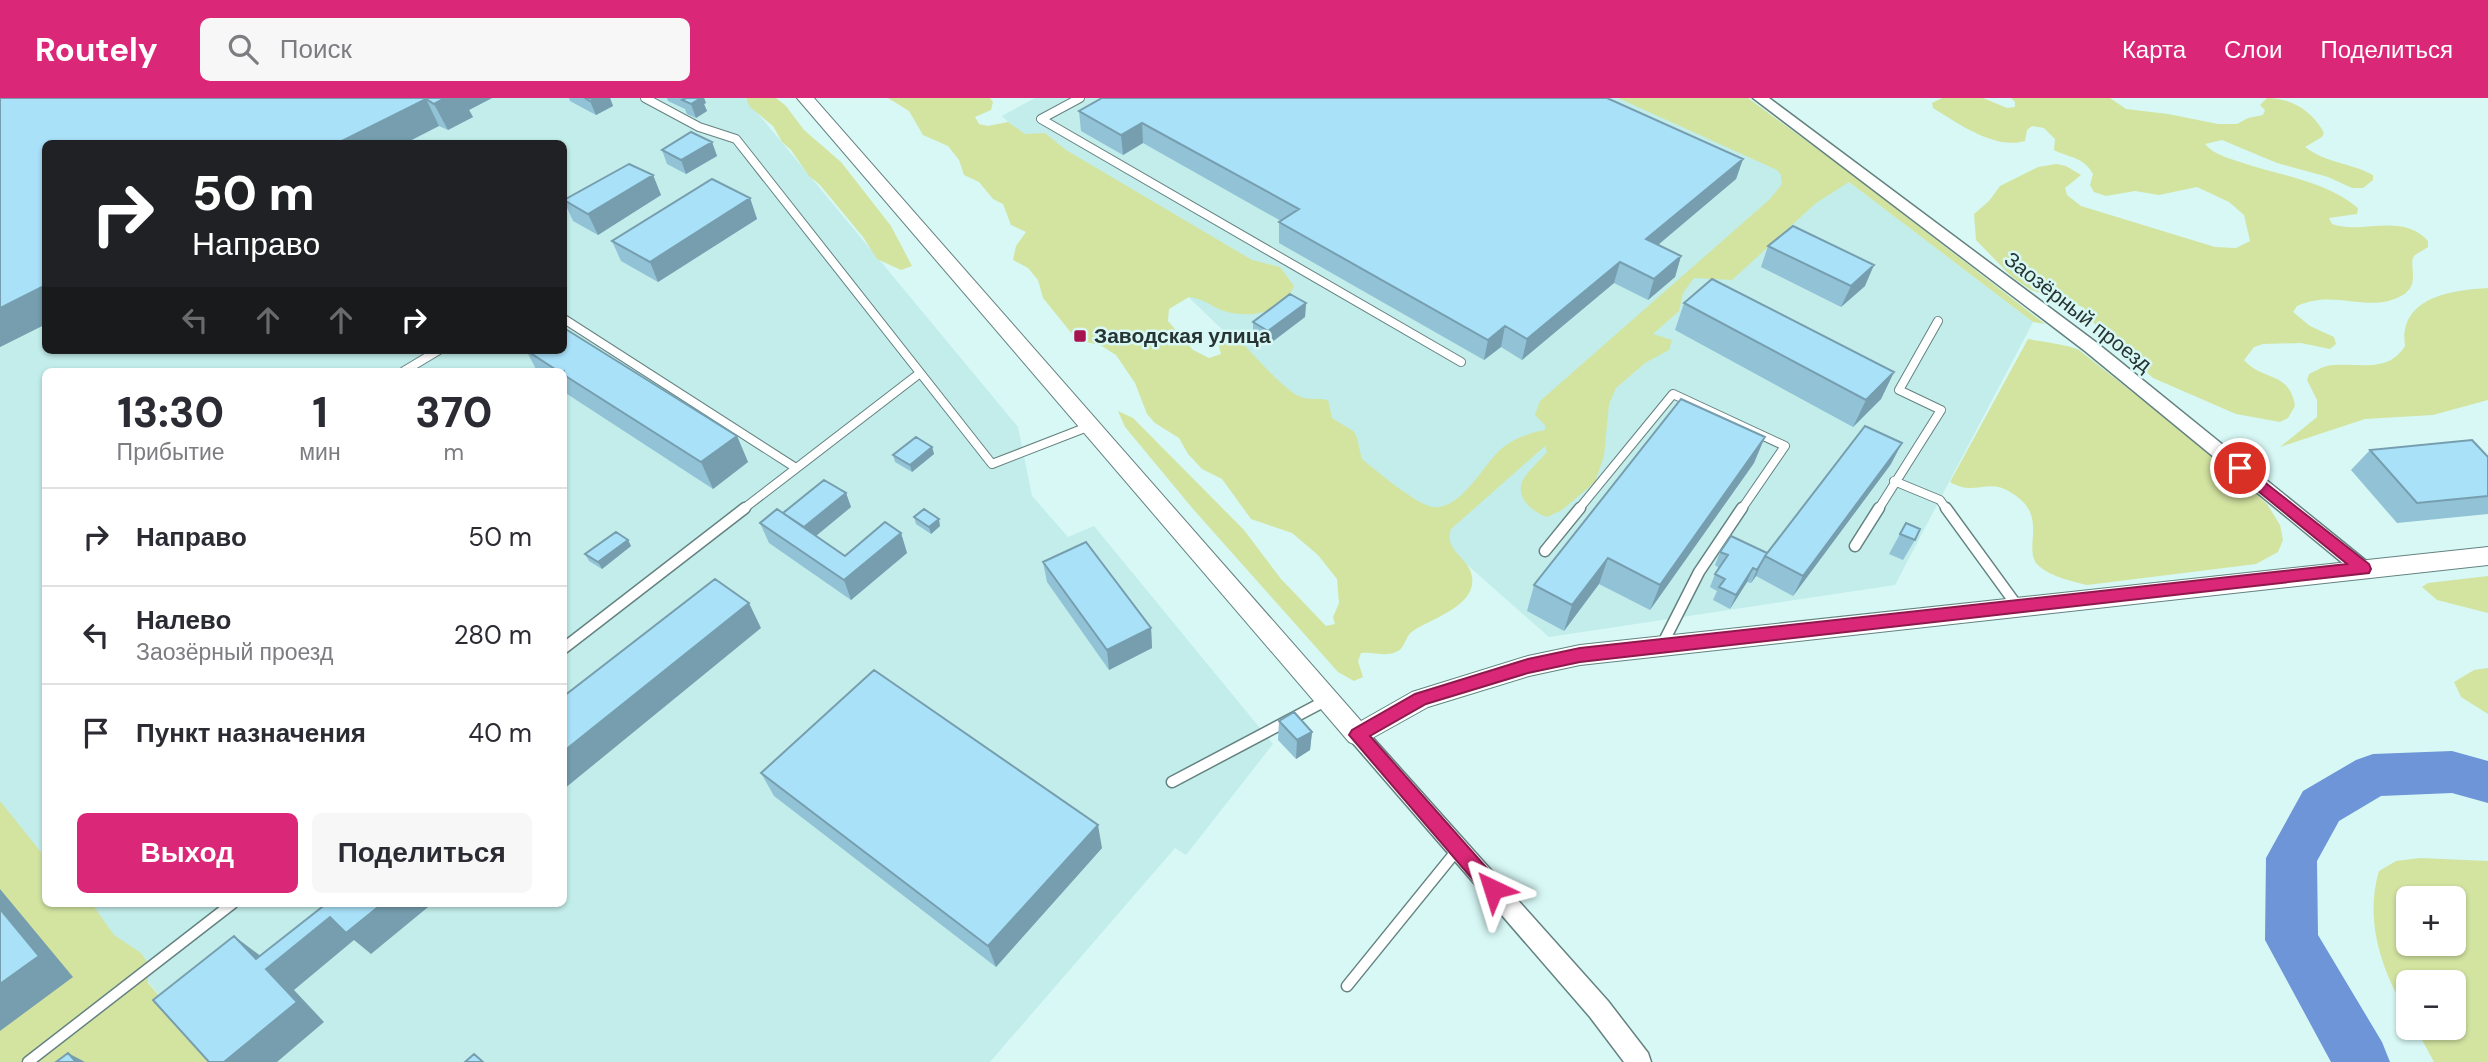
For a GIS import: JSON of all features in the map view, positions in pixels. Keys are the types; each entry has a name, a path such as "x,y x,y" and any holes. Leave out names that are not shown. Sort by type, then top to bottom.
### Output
{"street":[{"path":"805,98 1598,1009 1639,1062"},
{"name":"Заозёрный проезд","path":"1760,98 2091,347 2363,569"},
{"path":"1358,735 1421,699 1528,666 1580,655 2488,556"}],"lane":[{"path":"645,98 699,127 736,139 992,464 1090,426"},
{"path":"1080,98 1041,119 1461,362"},
{"path":"567,321 796,468"},
{"path":"1854,546 1941,410 1899,390 1938,321"},
{"path":"409,368 432,354"},
{"path":"567,646 920,373"},
{"path":"1545,551 1674,394 1785,446 1699,572 1661,646"},
{"path":"1894,481 1940,500 2018,607"},
{"path":"1172,782 1327,699"},
{"path":"1347,986 1458,849"},
{"path":"28,1062 228,907"}],"shaded area":[{"path":"0,98 745,98 1018,427 1032,496 1068,537 1094,526 1273,744 1186,855 1175,848 990,1062 218,1062 82,907 567,907 567,368 42,368 42,859 0,810"},
{"path":"1035,98 1659,98 1849,182 2033,322 1895,585 1549,637 1439,540 1002,116"}],"green space":[{"path":"746,98 776,98 786,106 804,130 841,162 891,226 912,266 901,270 877,259 863,237 782,142 773,126 750,107"},
{"path":"888,98 990,98 993,102 991,110 975,117 979,124 988,126 1008,122 1025,134 1045,133 1066,150 1252,260 1280,267 1294,286 1289,295 1274,308 1255,314 1234,313 1189,297 1169,309 1168,321 1193,350 1209,358 1221,354 1217,340 1222,332 1233,333 1294,393 1304,398 1328,400 1332,418 1356,435 1362,459 1407,494 1433,507 1443,506 1461,495 1507,444 1545,430 1545,425 1535,415 1540,401 1770,199 1782,184 1777,170 1618,98 1748,98 1845,169 2045,324 2033,322 1849,182 1816,203 1732,280 1694,278 1683,293 1679,311 1653,334 1672,340 1669,350 1645,363 1616,388 1609,404 1604,456 1595,482 1562,510 1547,517 1530,507 1522,497 1521,485 1526,475 1547,452 1545,446 1451,529 1452,547 1470,570 1472,582 1470,592 1463,601 1413,631 1398,651 1389,654 1361,653 1358,661 1363,677 1354,681 1338,672 1193,509 1125,427 1118,411 1133,418 1244,530 1281,579 1326,626 1335,624 1333,617 1339,603 1337,579 1318,555 1292,533 1251,519 1222,479 1202,469 1188,454 1179,438 1155,423 1147,414 1135,383 1116,355 1100,345 1077,340 1043,298 1038,280 1028,268 1013,260 1016,246 1026,232 1011,225 1003,204 993,199 979,182 964,175 959,160 948,146 923,135 909,111"},
{"path":"1942,98 1983,98 2007,108 2015,107 2011,98 2110,98 2126,109 2218,124 2237,124 2263,115 2265,110 2260,105 2267,98 2285,101 2308,113 2324,133 2305,147 2321,156 2373,175 2373,180 2363,188 2352,188 2328,177 2277,163 2222,140 2205,144 2227,158 2318,185 2358,208 2357,214 2329,218 2332,224 2344,227 2406,228 2418,232 2428,241 2428,247 2414,256 2413,280 2403,295 2377,303 2325,300 2297,306 2293,312 2310,326 2334,337 2336,344 2330,349 2301,343 2263,344 2254,347 2244,360 2251,367 2287,387 2295,406 2288,418 2280,422 2236,414 2153,378 2127,354 2104,338 2083,307 2031,290 2012,277 1976,240 1974,214 1989,201 2000,186 2038,167 2056,164 2066,166 2081,175 2065,188 2067,195 2081,206 2215,247 2236,248 2250,241 2244,215 2229,202 2197,187 2159,195 2135,191 2106,196 2094,192 2090,185 2093,174 2089,168 2081,161 2054,150 2055,139 2044,128 2032,126 2027,130 2025,141 2014,143 1990,139 1933,108 1932,103"},
{"path":"2488,288 2488,400 2433,415 2365,419 2280,447 2317,417 2317,400 2307,380 2309,374 2331,365 2373,365 2391,360 2405,346 2405,330 2410,317 2419,307 2445,294"},
{"path":"2028,339 2079,350 2236,474 2267,504 2280,525 2283,540 2278,552 2256,564 2087,585 2060,578 2037,564 2032,550 2031,516 2020,499 2000,487 1969,488 1950,482"},
{"path":"2488,576 2488,613 2437,600 2422,587 2428,583"},
{"path":"2488,668 2488,714 2461,697 2454,682 2474,670"},
{"path":"0,801 42,853 42,907 94,907 114,935 141,953 147,962 148,983 218,1062 0,1062"},
{"path":"2420,858 2488,861 2488,1062 2434,1062 2422,1040 2466,1040 2466,970 2396,970 2396,993 2383,964 2375,927 2375,890 2379,871 2396,861"}],"building":[{"path":"0,98 445,98 434,104 426,99 344,140 42,140 42,287 0,308"},
{"path":"701,98 691,104 682,100"},
{"path":"1102,98 1607,98 1743,159 1646,239 1681,256 1654,279 1620,262 1527,339 1505,326 1488,340 1279,222 1299,209 1142,123 1121,135 1079,111"},
{"path":"691,132 712,142 681,160 662,150"},
{"path":"629,164 653,175 588,214 567,202 567,198"},
{"path":"712,179 750,198 650,262 612,241"},
{"path":"1793,226 1874,265 1851,286 1768,246"},
{"path":"1712,279 1894,372 1866,400 1684,303"},
{"path":"1290,294 1306,303 1268,331 1253,322"},
{"path":"567,330 737,436 701,462 567,377 567,368 553,368 532,354 567,354"},
{"path":"1681,399 1765,437 1660,585 1608,558 1572,605 1534,585"},
{"path":"1865,426 1902,443 1803,576 1765,556"},
{"path":"916,437 932,447 910,465 893,455"},
{"path":"2472,440 2488,457 2488,496 2417,503 2370,450"},
{"path":"824,480 846,493 804,527 783,513"},
{"path":"777,509 845,556 885,522 901,533 844,580 760,523"},
{"path":"924,509 939,519 929,527 914,517"},
{"path":"1906,523 1920,529 1915,540 1900,534"},
{"path":"616,532 628,540 598,562 585,554"},
{"path":"1731,536 1767,553 1757,570 1753,568 1736,595 1719,587 1725,579 1715,574 1728,555 1720,552"},
{"path":"1086,542 1151,628 1107,650 1043,562"},
{"path":"715,579 749,603 567,749 567,694"},
{"path":"874,670 1098,825 988,946 761,773"},
{"path":"1294,712 1312,732 1297,740 1279,721"},
{"path":"322,907 378,907 346,933 330,917 266,969 297,1002 224,1062 209,1062 153,1000 234,936 256,959"},
{"path":"0,909 39,956 0,984"},
{"path":"68,1053 76,1062 56,1062"},
{"path":"474,1054 483,1062 465,1062"}],"waterway":[{"path":"2362,1062 2292,940 2291,858 2321,806 2373,775 2452,772 2488,782"}],"place":[{"name":"Заводская улица","path":"1080,336"}],"route":[{"path":"1493,889 1358,735 1421,699 1528,666 1580,655 2363,569 2240,468"}]}
